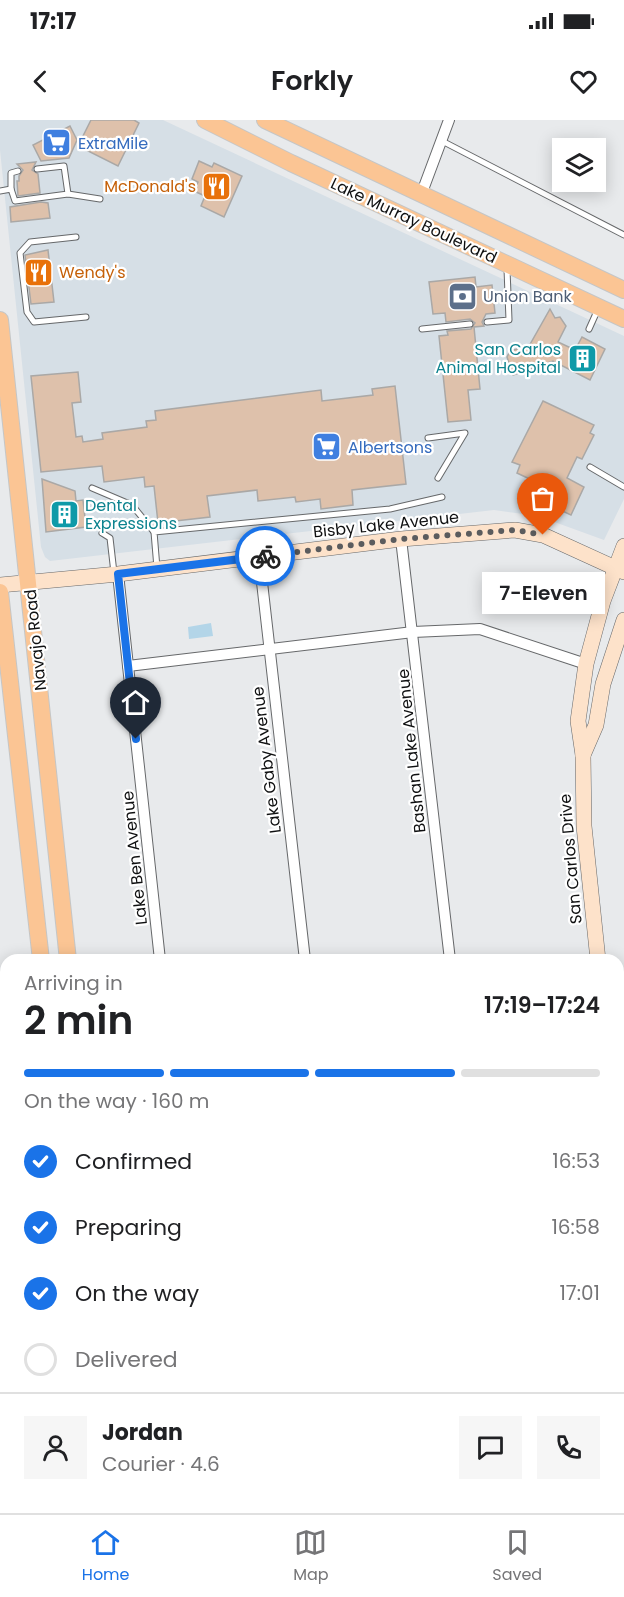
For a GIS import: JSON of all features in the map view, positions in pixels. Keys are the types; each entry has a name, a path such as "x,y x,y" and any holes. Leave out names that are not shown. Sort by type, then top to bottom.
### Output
{"main road":[{"name":"Lake Murray Boulevard","path":"206,120 379,205 416,220 624,319"},
{"name":"Lake Murray Boulevard","path":"265,120 624,290"},
{"path":"379,205 412,199 421,195"},
{"path":"416,220 428,214 463,214"},
{"name":"Navajo Road","path":"0,320 2,362 29,583 67,954"},
{"name":"Navajo Road","path":"0,592 40,954"}],"street":[{"path":"421,195 449,120"},
{"name":"Bisby Lake Avenue","path":"0,585 116,574 401,539 515,530 543,535 620,570"},
{"name":"Bashan Lake Avenue","path":"401,539 449,954"},
{"name":"San Carlos Drive","path":"597,954 584,826 583,755 578,721 585,664 603,601 620,570 624,546"},
{"name":"Lake Gaby Avenue","path":"259,556 304,954"},
{"name":"Lake Ben Avenue","path":"116,574 159,954"},
{"name":"San Carlos Drive","path":"583,755 596,725 603,684 624,620"},
{"path":"128,666 269,651 413,632 480,629 585,664"}],"lane":[{"path":"442,141 624,235"},
{"path":"37,169 64,165 68,194"},
{"path":"18,171 11,173 11,189 15,201 68,194 100,199"},
{"path":"0,190 11,189"},
{"path":"76,237 30,242 20,253 27,312 33,322 86,317"},
{"path":"487,322 509,320 507,263"},
{"path":"589,330 599,307"},
{"path":"422,329 470,324"},
{"path":"428,438 465,433 438,478"},
{"path":"590,467 624,487"},
{"path":"92,488 132,505 154,532 157,569"},
{"path":"154,532 390,509 442,497"},
{"path":"102,533 110,538 116,574"}],"shaded area":[{"path":"0,120 163,120 624,336 624,499 604,540 538,516 494,510 50,561 45,557 41,547 0,150"}],"water":[{"path":"211,623 213,636 189,639 188,627"}],"building":[{"path":"91,120 134,120 139,123 118,166 78,146"},
{"name":"ExtraMile","path":"70,126 77,140 69,158 41,161 33,145"},
{"name":"McDonald's","path":"199,161 212,167 214,163 242,176 224,217 201,206 205,196 194,191 198,182 192,179"},
{"path":"36,162 32,170 38,174 40,193 18,196 17,181 23,170 17,164"},
{"path":"48,203 50,218 11,222 10,207"},
{"name":"Wendy's","path":"48,250 54,302 31,304 25,255"},
{"path":"475,277 476,287 492,285 495,313 486,314 482,322 484,326 474,327 480,389 468,390 471,420 448,422 439,336 448,335 447,331 471,329 475,323 470,319 446,322 445,313 433,314 429,282"},
{"path":"550,309 555,318 560,317 566,326 558,342 575,350 582,337 605,349 590,380 553,361 513,375 507,357 510,351 529,346"},
{"path":"78,372 81,402 72,403 76,437 82,436 83,442 103,439 102,433 147,427 146,421 156,420 155,411 321,390 322,401 373,395 372,389 395,386 406,484 352,490 353,505 321,509 320,499 296,502 295,497 258,501 257,490 207,496 210,517 158,523 154,486 145,487 144,477 104,482 102,466 41,472 31,376"},
{"path":"543,401 594,425 590,433 594,435 582,459 577,457 567,478 584,487 571,515 545,503 551,489 517,473 520,465 512,462"},
{"name":"Dental Expressions","path":"42,479 75,491 76,501 83,500 86,527 46,532"}],"way so far":[{"path":"265,556 401,539 515,530 543,535"}],"place":[{"name":"ExtraMile","path":"57,143"},
{"name":"McDonald's","path":"217,186"},
{"name":"Wendy's","path":"38,272"},
{"name":"Union Bank","path":"462,296"},
{"name":"San Carlos Animal Hospital","path":"582,358"},
{"name":"Albertsons","path":"327,447"},
{"name":"Dental Expressions","path":"64,514"},
{"name":"7-Eleven","path":"543,535"}],"route":[{"path":"136,739 118,574 265,556"}]}
